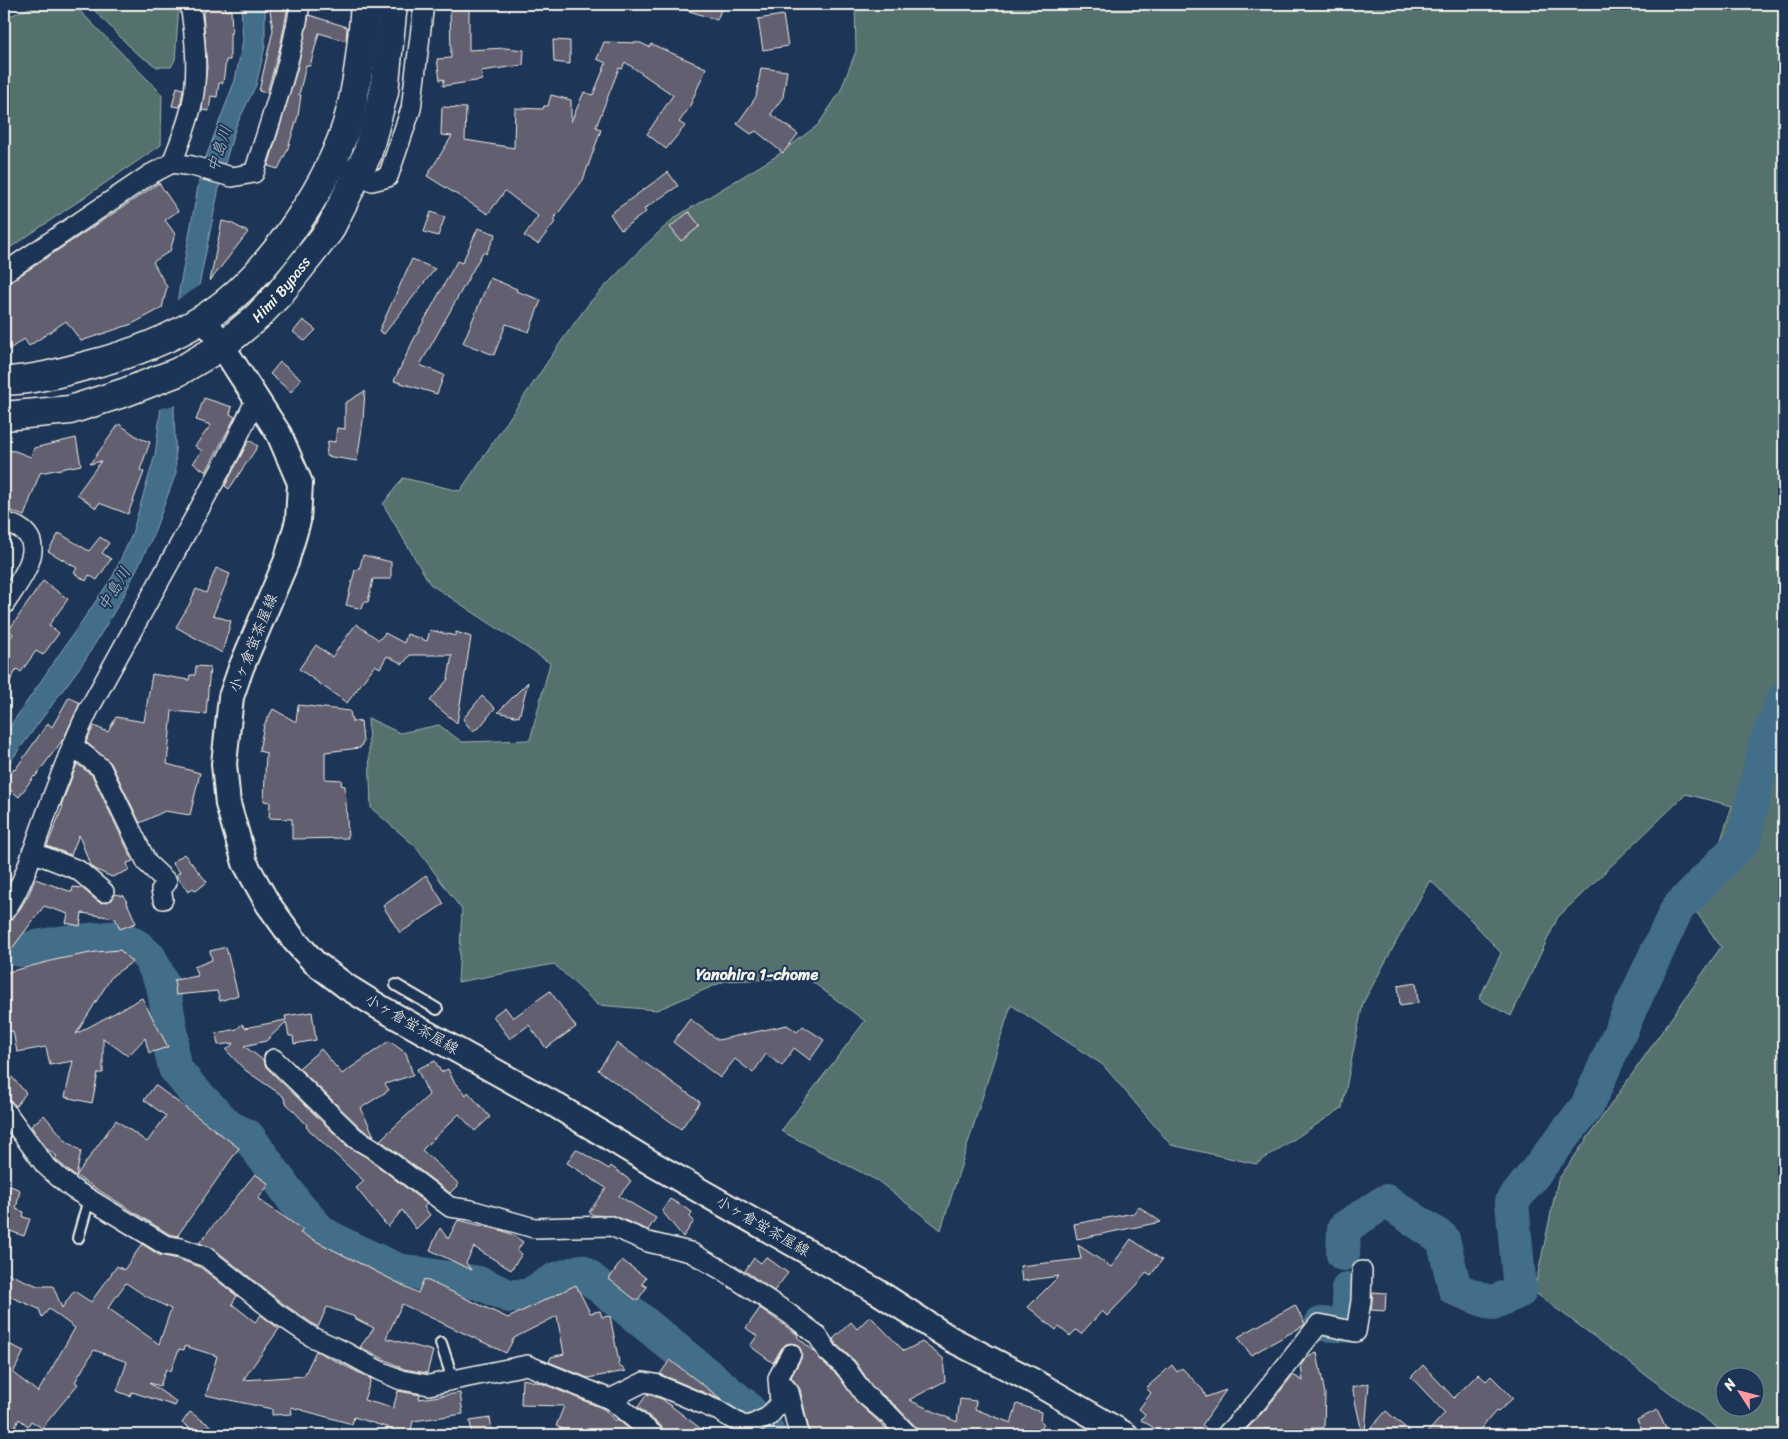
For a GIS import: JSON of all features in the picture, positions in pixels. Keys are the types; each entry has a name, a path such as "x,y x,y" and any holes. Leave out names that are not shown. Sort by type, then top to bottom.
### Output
{"highway":[{"name":"Himi Bypass","path":"4,381 43,378 103,362 140,349 204,318 231,298 264,265 305,208 331,162 346,126 361,50 365,4"},
{"name":"Himi Bypass","path":"4,416 70,410 126,392 178,372 222,346 280,293 329,231 367,155 384,92 393,4"}],"street":[{"path":"172,163 192,104 196,68 194,30 190,4"},
{"path":"4,273 149,175 172,163 192,166 232,177 254,173 278,96 298,19 300,4"},
{"path":"331,162 372,181 388,177 411,109 424,4"},
{"name":"小ヶ倉蛍茶屋線","path":"204,318 279,434 300,483 298,521 286,562 241,668 231,697 224,764 228,804 245,863 268,904 294,940 314,962 347,987 381,1008 552,1103 653,1164 878,1292 952,1339 1033,1381 1126,1435"},
{"path":"4,912 26,873 72,745 94,700 230,454 256,399"},
{"path":"4,522 21,528 32,544 32,556 27,570 4,605"},
{"path":"72,745 101,768 147,863 167,882 161,890 163,899"},
{"path":"32,852 78,870 104,892"},
{"path":"274,1059 356,1138 450,1207 471,1210 534,1228 611,1226 648,1242 690,1252 722,1270 788,1313 817,1335 828,1352 846,1368 864,1394 890,1416 908,1435"},
{"path":"4,1109 45,1165 73,1189 165,1245 181,1248 206,1257 275,1312 312,1337 401,1380 429,1385 527,1365 610,1399 654,1435"},
{"path":"1226,1435 1257,1402 1319,1324 1356,1332 1361,1302 1362,1270"},
{"path":"610,1399 644,1382 655,1384 719,1411 742,1425 749,1426 768,1417 780,1403 778,1378 791,1354"},
{"path":"778,1378 789,1392 799,1435"}],"lane":[{"path":"396,985 437,1009"},
{"path":"78,1238 89,1199"},
{"path":"441,1343 453,1380"}],"green space":[{"path":"41,4 73,4 162,94 161,145 4,252 4,18"},
{"path":"88,4 179,4 175,60 171,67 157,67 135,52"},
{"path":"855,4 1784,4 1784,1435 1727,1435 1534,1292 1558,1180 1721,947 1697,913 1732,806 1686,794 1558,917 1511,1016 1479,999 1501,953 1471,920 1430,880 1363,1003 1342,1108 1256,1164 1171,1145 1103,1065 1011,1005 941,1230 878,1181 781,1131 865,1021 807,978 725,981 657,1010 598,1005 554,964 458,982 462,910 415,846 371,808 368,718 400,733 439,725 462,742 530,740 550,663 430,584 383,504 403,478 460,491 590,302 674,218 775,157 818,125 840,92 856,51"}],"water":[{"name":"中島川","path":"241,4 265,4 265,46 256,85 236,126 222,173 174,408 176,473 152,538 123,597 85,660 4,770 4,735 113,576 131,537 155,455 168,352 201,170 235,80 243,41"}],"pier":[{"path":"201,285 177,404 159,409 174,302"}],"building":[{"path":"204,4 225,4 226,11 231,10 230,60 226,60 223,83 219,83 217,97 211,96 209,111 202,110 207,67"},
{"path":"269,4 288,4 288,6 281,43 267,93 259,91 273,30"},
{"path":"450,4 469,4 469,50 505,48 524,50 523,65 481,71 482,80 443,86 444,79 440,80 437,59 451,58"},
{"path":"677,4 723,4 717,20 677,7"},
{"path":"309,15 347,27 346,41 319,33 310,66 306,65 299,95 301,95 298,116 287,151 278,169 268,166 297,70"},
{"path":"783,15 788,46 763,50 758,19"},
{"path":"553,40 570,41 570,64 554,62"},
{"path":"604,42 641,43 649,47 651,44 706,68 689,108 679,122 685,126 666,149 647,134 673,95 625,62 622,69 619,68 596,127 601,130 583,180 553,220 555,222 538,244 524,236 538,216 505,191 488,214 427,176 452,136 441,135 442,107 466,108 465,140 514,148 515,108 543,109 544,106 548,106 551,95 571,100 571,122 584,92 593,95 606,63 597,59"},
{"path":"761,68 787,71 783,97 771,114 798,134 783,153 756,131 751,134 737,124 756,97"},
{"path":"177,87 183,89 180,107 172,106"},
{"path":"668,172 678,186 644,209 646,212 621,230 610,214"},
{"path":"159,183 178,211 165,220 175,234 170,251 153,262 167,287 162,308 132,324 81,341 66,321 29,346 24,339 4,353 4,285"},
{"path":"431,212 445,217 438,236 424,232"},
{"path":"689,212 700,226 681,241 670,227"},
{"path":"222,221 231,223 248,232 210,281"},
{"path":"478,228 496,234 486,254 483,252 420,365 444,375 437,394 394,381 414,339 457,261 462,263"},
{"path":"412,259 435,269 384,334 379,331"},
{"path":"490,278 517,289 516,291 541,300 529,332 506,324 494,355 463,343"},
{"path":"303,320 316,330 305,341 293,332"},
{"path":"280,362 301,379 291,392 270,374"},
{"path":"365,391 357,461 326,456 328,441 335,442 337,428 345,429 345,403"},
{"path":"204,398 232,407 230,414 235,417 206,472 193,463 202,451 195,446 211,425 196,420"},
{"path":"119,424 139,438 150,442 140,470 144,472 128,514 99,503 96,508 77,494 101,461 90,464"},
{"path":"76,438 81,465 40,473 24,516 4,508 4,450 15,451 31,457 34,448"},
{"path":"249,440 258,446 229,489 225,486"},
{"path":"59,533 89,551 100,537 109,543 102,553 111,559 97,580 89,575 86,581 74,573 77,568 48,551"},
{"path":"363,555 391,562 391,579 373,579 368,602 364,602 362,609 346,605 355,570 359,570"},
{"path":"216,568 230,574 213,615 231,621 222,653 176,627 196,589 206,593"},
{"path":"43,581 68,599 49,625 59,633 43,655 36,651 21,672 17,669 4,691 4,647 13,634 9,630"},
{"path":"356,624 379,640 385,633 404,643 407,634 427,641 430,630 456,636 456,632 471,637 457,723 430,701 448,679 452,655 410,655 403,664 387,656 380,668 375,665 347,703 299,669 316,645 332,657"},
{"path":"196,666 210,667 206,714 172,711 167,764 200,773 190,815 165,811 140,823 111,763 86,742 94,726 108,732 116,717 144,722 152,674 189,680 190,675 195,675"},
{"path":"528,682 519,717 498,712"},
{"path":"482,696 495,708 480,727 472,731 463,719"},
{"path":"69,697 80,703 64,738 19,797 4,783 48,723 52,727"},
{"path":"298,705 350,711 352,722 361,721 363,742 360,748 325,752 325,779 342,780 341,785 345,786 348,838 292,839 292,819 269,818 270,802 264,801 266,753 259,751 264,725 273,709 296,722"},
{"path":"77,764 92,775 133,861 127,863 129,870 112,877 94,869 90,865 79,835 71,855 47,846"},
{"path":"184,854 207,882 196,891 193,888 188,892 176,875 180,872 172,863"},
{"path":"426,875 444,904 400,933 383,906"},
{"path":"35,879 72,892 73,887 82,888 102,903 112,900 115,894 124,896 136,923 120,929 115,918 82,913 80,926 66,923 68,914 44,906 4,959 4,927 20,909"},
{"path":"226,947 238,995 220,1001 217,991 176,995 174,980 198,976 194,967 212,960 210,951"},
{"path":"120,950 132,962 112,976 76,1034 142,998 168,1047 149,1053 145,1038 128,1056 103,1038 103,1073 98,1073 92,1103 65,1097 73,1061 50,1065 46,1047 17,1052 13,1031 4,1032 4,973 59,959 96,952"},
{"path":"1416,983 1418,1003 1400,1006 1398,986"},
{"path":"550,991 576,1027 546,1048 529,1025 510,1039 493,1016 505,1007 513,1018"},
{"path":"312,1012 316,1040 294,1044 293,1036 289,1036 286,1022 266,1041 244,1046 263,1060 266,1067 347,1146 366,1157 427,1204 424,1207 430,1215 416,1229 402,1210 388,1227 356,1188 364,1181 306,1127 307,1125 286,1103 283,1096 245,1070 226,1050 234,1043 218,1045 216,1033 237,1029 242,1024 245,1028 286,1020 285,1016"},
{"path":"690,1019 718,1040 787,1025 797,1032 803,1026 824,1040 810,1060 794,1048 782,1066 766,1054 753,1073 735,1059 720,1078 673,1042"},
{"path":"389,1041 406,1053 413,1075 385,1084 389,1090 361,1108 374,1136 362,1129 299,1068 321,1049 342,1074"},
{"path":"617,1043 700,1102 681,1129 598,1070"},
{"path":"435,1061 441,1072 448,1069 454,1082 466,1095 468,1092 490,1117 475,1131 459,1114 422,1150 459,1184 450,1193 380,1140 429,1095 417,1069"},
{"path":"4,1068 26,1093 16,1106 4,1096"},
{"path":"155,1085 239,1148 179,1236 169,1234 76,1176 116,1120 147,1142 166,1116 144,1100"},
{"path":"44,1115 66,1141 81,1151 76,1177 55,1159 57,1156 47,1149 31,1126"},
{"path":"576,1149 609,1169 611,1166 631,1181 619,1196 656,1218 648,1230 615,1216 593,1215 589,1212 606,1188 567,1163"},
{"path":"255,1174 269,1184 258,1199 303,1230 300,1233 418,1293 424,1279 508,1318 576,1285 590,1313 600,1311 602,1317 610,1316 619,1362 617,1364 626,1371 588,1378 549,1362 551,1357 564,1354 557,1316 514,1338 506,1353 402,1304 386,1338 433,1351 427,1373 404,1369 360,1347 374,1328 355,1317 327,1307 318,1327 282,1303 213,1248 199,1243"},
{"path":"4,1183 20,1190 16,1209 24,1212 23,1217 30,1219 24,1236 10,1231 9,1235 4,1234"},
{"path":"670,1199 692,1212 690,1217 694,1221 683,1237 662,1211"},
{"path":"1138,1206 1161,1222 1077,1239 1074,1224 1134,1213"},
{"path":"458,1220 500,1230 511,1234 523,1242 517,1251 522,1254 511,1270 474,1247 466,1263 471,1270 430,1250 440,1228 448,1239"},
{"path":"1131,1239 1162,1260 1151,1275 1146,1272 1137,1285 1107,1316 1102,1311 1081,1334 1076,1330 1070,1336 1059,1327 1056,1330 1028,1307 1059,1276 1022,1281 1020,1266 1081,1259 1078,1245 1111,1267"},
{"path":"142,1244 159,1255 200,1267 237,1296 232,1304 255,1322 261,1315 279,1329 243,1380 304,1376 316,1351 371,1379 364,1400 393,1408 398,1391 420,1395 419,1399 460,1393 463,1414 413,1421 410,1435 389,1431 389,1428 354,1417 352,1424 291,1407 292,1414 272,1415 272,1409 206,1395 217,1356 185,1346 184,1350 179,1349 171,1371 166,1369 160,1386 149,1383 177,1402 175,1406 132,1392 130,1396 117,1391 127,1362 94,1350 75,1382 78,1384 42,1428 31,1421 28,1426 19,1419 12,1435 4,1435 4,1342 24,1351 13,1373 38,1392 75,1328 49,1309 42,1317 39,1309 4,1294 4,1272 38,1286 53,1286 62,1308 74,1291 91,1302 117,1266 124,1270","holes":["126,1283 171,1309 159,1344 108,1308"]},
{"path":"766,1257 788,1273 774,1291 745,1271 754,1258 761,1263"},
{"path":"622,1260 646,1278 642,1284 647,1287 637,1301 609,1279"},
{"path":"1373,1292 1386,1293 1385,1311 1371,1310"},
{"path":"1295,1305 1305,1324 1251,1355 1238,1337"},
{"path":"760,1308 798,1335 797,1337 814,1351 838,1376 857,1402 892,1434 810,1435 800,1389 791,1377 801,1359 802,1353 800,1348 796,1344 786,1344 773,1363 750,1346 757,1336 746,1328"},
{"path":"870,1316 904,1351 922,1342 943,1358 945,1381 909,1400 957,1422 960,1399 976,1401 975,1409 1011,1423 1017,1404 1041,1412 1040,1420 1044,1424 1039,1433 1040,1435 932,1435 917,1428 897,1407 872,1386 855,1361 833,1339 851,1322 857,1329"},
{"path":"1317,1353 1325,1394 1324,1428 1264,1429 1261,1435 1241,1435 1266,1409 1293,1375 1303,1381 1301,1365 1307,1357"},
{"path":"670,1360 724,1401 660,1374"},
{"path":"1172,1365 1177,1372 1182,1368 1203,1390 1206,1397 1226,1390 1202,1425 1215,1435 1166,1435 1141,1420 1145,1414 1139,1409 1151,1393 1146,1388"},
{"path":"1423,1365 1454,1398 1478,1374 1486,1381 1491,1376 1513,1398 1498,1412 1496,1411 1475,1435 1425,1435 1445,1413 1411,1377"},
{"path":"522,1379 541,1383 604,1409 615,1421 617,1419 637,1435 577,1435 556,1426 564,1406 521,1405"},
{"path":"1369,1383 1365,1432 1362,1432 1352,1387"},
{"path":"647,1394 662,1399 709,1435 665,1435 661,1426 638,1407"},
{"path":"1657,1410 1669,1435 1644,1435 1637,1420"},
{"path":"1386,1411 1414,1435 1365,1435"},
{"path":"190,1412 224,1435 200,1435 182,1423"},
{"path":"490,1418 493,1435 472,1435 470,1421"}],"waterway":[{"path":"1343,1254 1344,1228 1386,1201 1443,1239 1455,1289 1492,1303 1520,1291 1512,1202 1587,1106 1677,909 1744,840 1765,746 1784,698"},
{"path":"4,947 21,950 58,943 121,937 138,947 150,958 163,985 172,1037 171,1051 175,1068 191,1088 229,1127 248,1136 297,1205 322,1233 398,1270 479,1283 509,1296 527,1296 554,1280 581,1271 744,1405 765,1427 769,1435"},
{"path":"1321,1324 1351,1326 1348,1289"}],"district":[{"name":"Yanohira 1-chome","path":"757,974"}]}
